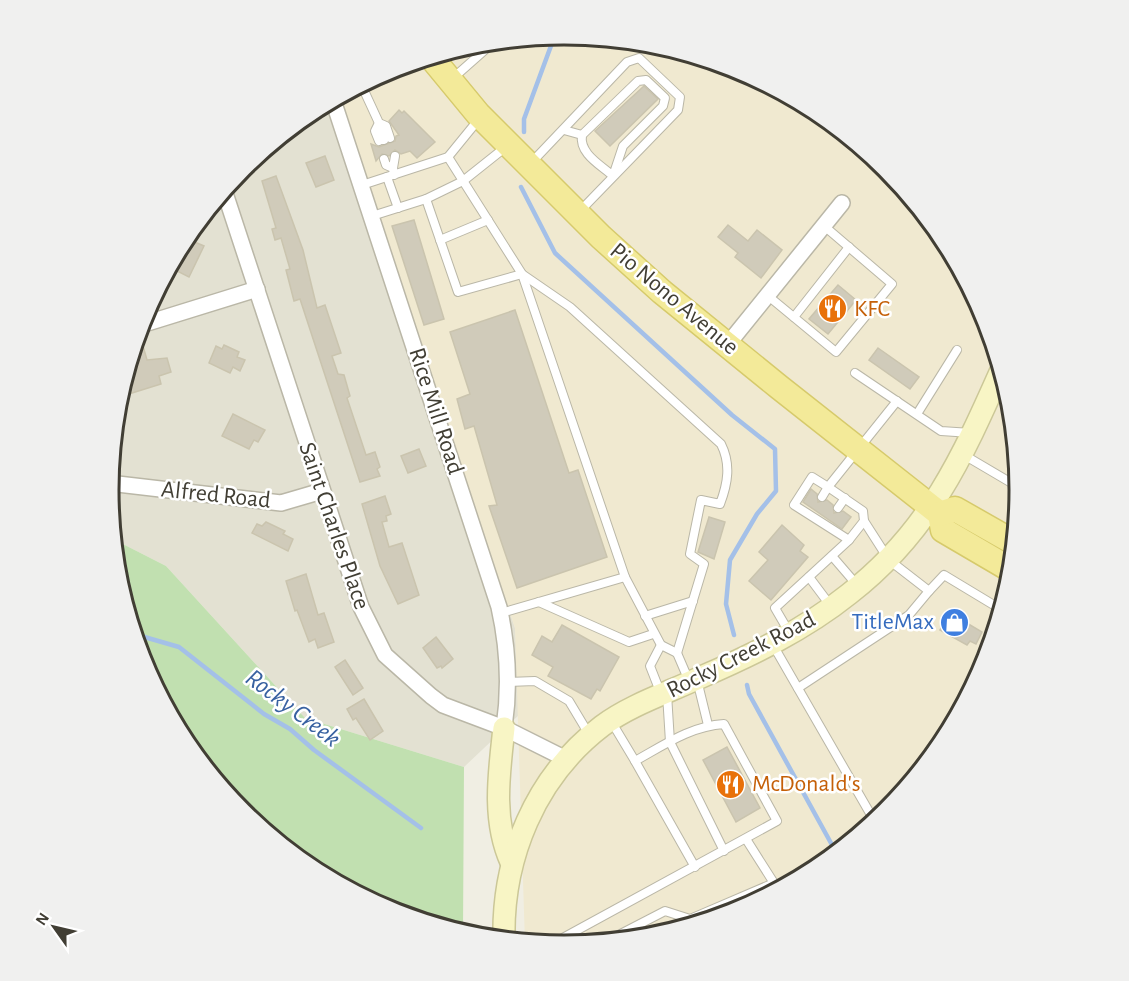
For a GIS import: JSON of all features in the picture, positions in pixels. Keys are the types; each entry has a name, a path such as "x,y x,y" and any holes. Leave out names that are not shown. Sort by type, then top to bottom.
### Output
{"main road":[{"name":"Pio Nono Avenue","path":"437,64 481,117 508,145 577,214 662,292 936,511 943,530 1003,564"},
{"path":"936,511 956,509 1007,538"}],"street":[{"name":"Rice Mill Road","path":"336,109 501,613 506,639 507,682 504,728"},
{"name":"Saint Charles Place","path":"227,200 361,607 385,655 410,680 443,705 504,728 568,760"},
{"path":"728,344 842,203"},
{"path":"152,321 257,289"},
{"name":"Rocky Creek Road","path":"504,932 505,904 511,862 538,801 556,771 611,721 664,693 781,639 859,587 889,560 936,511 996,381"},
{"name":"Alfred Road","path":"119,484 281,503 322,492"},
{"path":"504,728 499,823 502,843 511,862"}],"lane":[{"path":"451,80 475,55"},
{"path":"529,166 627,62 639,58 680,97 678,110 577,214"},
{"path":"646,80 665,98 663,106 623,146 613,176 584,149 580,143 582,135 638,81 646,80"},
{"path":"365,92 379,123 375,131 384,140"},
{"path":"362,185 391,173 448,157 481,117"},
{"path":"564,130 582,135"},
{"path":"372,216 426,199 464,181 508,145"},
{"path":"389,157 398,208"},
{"path":"448,157 522,274 625,576 653,634 661,645 677,653 694,681 708,725"},
{"path":"426,199 458,292 522,274"},
{"path":"440,240 488,220"},
{"path":"767,295 836,352 892,284 824,225"},
{"path":"794,318 849,247"},
{"path":"522,274 570,307 721,444 729,459 726,489 720,504 701,500 690,554 704,564 677,653"},
{"path":"917,414 957,350"},
{"path":"855,373 941,430 973,433"},
{"path":"822,497 897,401"},
{"path":"962,454 1010,482"},
{"path":"849,540 812,512 794,505 812,477 863,511 864,521 889,560 930,591"},
{"path":"838,508 845,498"},
{"path":"864,521 849,540 775,608 781,639 798,688 871,814"},
{"path":"832,556 859,587"},
{"path":"798,688 909,615 944,575 995,606"},
{"path":"501,613 625,576"},
{"path":"809,577 832,607"},
{"path":"645,616 693,601"},
{"path":"539,602 629,642 653,634"},
{"path":"661,645 650,666 664,693 670,741 724,851"},
{"path":"507,682 535,681 569,701 590,738"},
{"path":"611,721 695,867"},
{"path":"567,936 777,821 724,724 708,725 670,741 635,761"},
{"path":"746,839 774,883"},
{"path":"625,932 665,911 688,918"}],"shaded area":[{"path":"564,45 594,46 680,60 762,91 836,137 880,175 918,219 950,268 964,293 986,347 995,375 1006,432 1010,490 1009,520 995,606 964,688 935,738 918,762 880,806 836,844 787,876 735,902 680,921 594,935 525,934 515,628 340,106 367,91 421,69 449,60 506,49"},
{"path":"340,106 515,628 520,714 464,767 305,718 166,566 122,544 120,520 119,490 123,432 134,375 153,320 165,293 194,243 211,219 249,175 293,137"}],"green space":[{"path":"122,544 166,566 305,718 464,767 463,924 421,912 367,890 293,844 249,806 211,762 179,713 153,661 134,606"}],"building":[{"path":"644,86 658,99 610,146 595,131"},
{"path":"399,110 402,113 404,111 435,142 417,158 410,151 401,154 395,150 389,156 382,154 376,161 371,144 379,147 395,141 396,136 399,135 389,121"},
{"path":"325,156 334,180 316,187 306,163"},
{"path":"276,176 303,250 317,308 325,305 341,353 332,356 338,374 344,375 350,396 347,398 366,455 375,452 380,467 377,469 380,476 360,482 300,299 294,301 286,270 290,269 281,238 275,240 272,229 276,228 262,181"},
{"path":"414,220 444,319 424,325 392,226"},
{"path":"728,225 748,241 757,230 782,250 761,278 735,257 738,253 718,237"},
{"path":"195,242 204,246 189,277 177,271"},
{"name":"KFC","path":"838,285 856,300 828,334 809,319"},
{"path":"515,310 569,473 578,470 607,557 517,588 489,506 497,505 474,426 465,429 457,399 470,394 450,332"},
{"path":"224,345 239,352 237,357 245,360 240,371 233,367 230,373 209,363 216,346 222,349"},
{"path":"143,347 147,360 167,358 171,372 159,376 161,384 130,394"},
{"path":"878,348 919,377 910,389 869,360"},
{"path":"233,414 265,430 258,442 254,440 249,449 222,436"},
{"path":"419,449 426,466 408,473 401,456"},
{"path":"811,489 817,494 818,502 827,500 833,505 834,513 843,511 851,517 842,529 803,502"},
{"path":"385,496 391,514 386,516 387,521 382,522 389,547 402,543 419,595 398,604 380,566 362,504"},
{"path":"709,517 725,522 714,559 698,552"},
{"path":"266,522 285,531 283,534 293,539 288,551 252,533 257,524 262,526"},
{"path":"782,525 804,545 800,551 808,557 771,600 749,581 768,560 759,552"},
{"path":"306,574 318,615 324,613 334,642 318,648 315,639 309,642 297,610 295,611 286,581"},
{"name":"TitleMax","path":"950,613 982,632 976,644 970,641 967,645 940,630"},
{"path":"562,625 619,657 600,691 597,689 591,699 548,676 553,667 532,655 542,636 552,642"},
{"path":"436,637 453,659 442,668 441,666 437,668 423,648"},
{"path":"345,660 363,688 353,695 335,667"},
{"path":"364,699 383,731 370,740 356,718 353,720 347,709"},
{"name":"McDonald's","path":"727,747 760,808 736,822 703,760"}],"waterway":[{"path":"524,132 524,119 551,45"},
{"path":"521,187 555,253 732,415 775,449 776,491 757,514 730,560 726,604 734,635"},
{"name":"Rocky Creek","path":"144,637 179,647 264,714 290,729 314,750 421,828"},
{"path":"747,685 749,694 833,846"}],"place":[{"name":"KFC","path":"833,309"},
{"name":"TitleMax","path":"955,622"},
{"name":"McDonald's","path":"731,784"}]}
